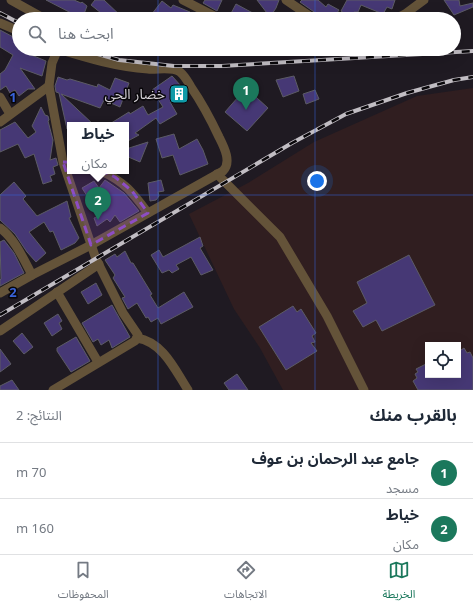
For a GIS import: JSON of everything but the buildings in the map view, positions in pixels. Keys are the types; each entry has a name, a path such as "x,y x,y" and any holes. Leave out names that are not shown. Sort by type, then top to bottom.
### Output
{"street":[{"path":"11,0 32,12"},
{"path":"183,0 206,12"},
{"path":"286,0 304,12"},
{"path":"407,12 419,1"},
{"path":"0,23 12,29"},
{"path":"55,56 52,63 48,86 66,162"},
{"path":"0,293 32,275 91,246 226,168 227,164 224,147 201,101 179,71 170,69 148,70 81,56"},
{"path":"0,122 48,86"},
{"path":"0,97 10,114"},
{"path":"53,390 135,341 138,335 123,313 98,264 91,246 70,174"},
{"path":"108,174 115,177 132,191 148,213"},
{"path":"217,174 280,236 327,316 364,390"},
{"path":"0,228 5,232 16,248 32,275"},
{"path":"0,330 98,264"},
{"path":"58,292 98,362"},
{"path":"137,338 143,339 161,350 188,390"}],"highlighted area":[{"path":"63,162 85,163 115,177 132,191 148,213 91,245"}],"shaded area":[{"path":"473,88 473,390 283,390 260,348 234,309 189,214 248,183 314,142 417,96"}],"railway":[{"path":"0,13 12,19"},
{"path":"461,52 473,51"},
{"path":"105,56 119,60 174,66 222,66 389,56"},
{"path":"0,315 292,143 346,114 407,93 454,80 473,77"}],"place":[{"name":"خضار الحي","path":"179,94"},
{"name":"جامع عبد الرحمان بن عوف","path":"246,110"},
{"name":"خياط","path":"98,220"}]}
